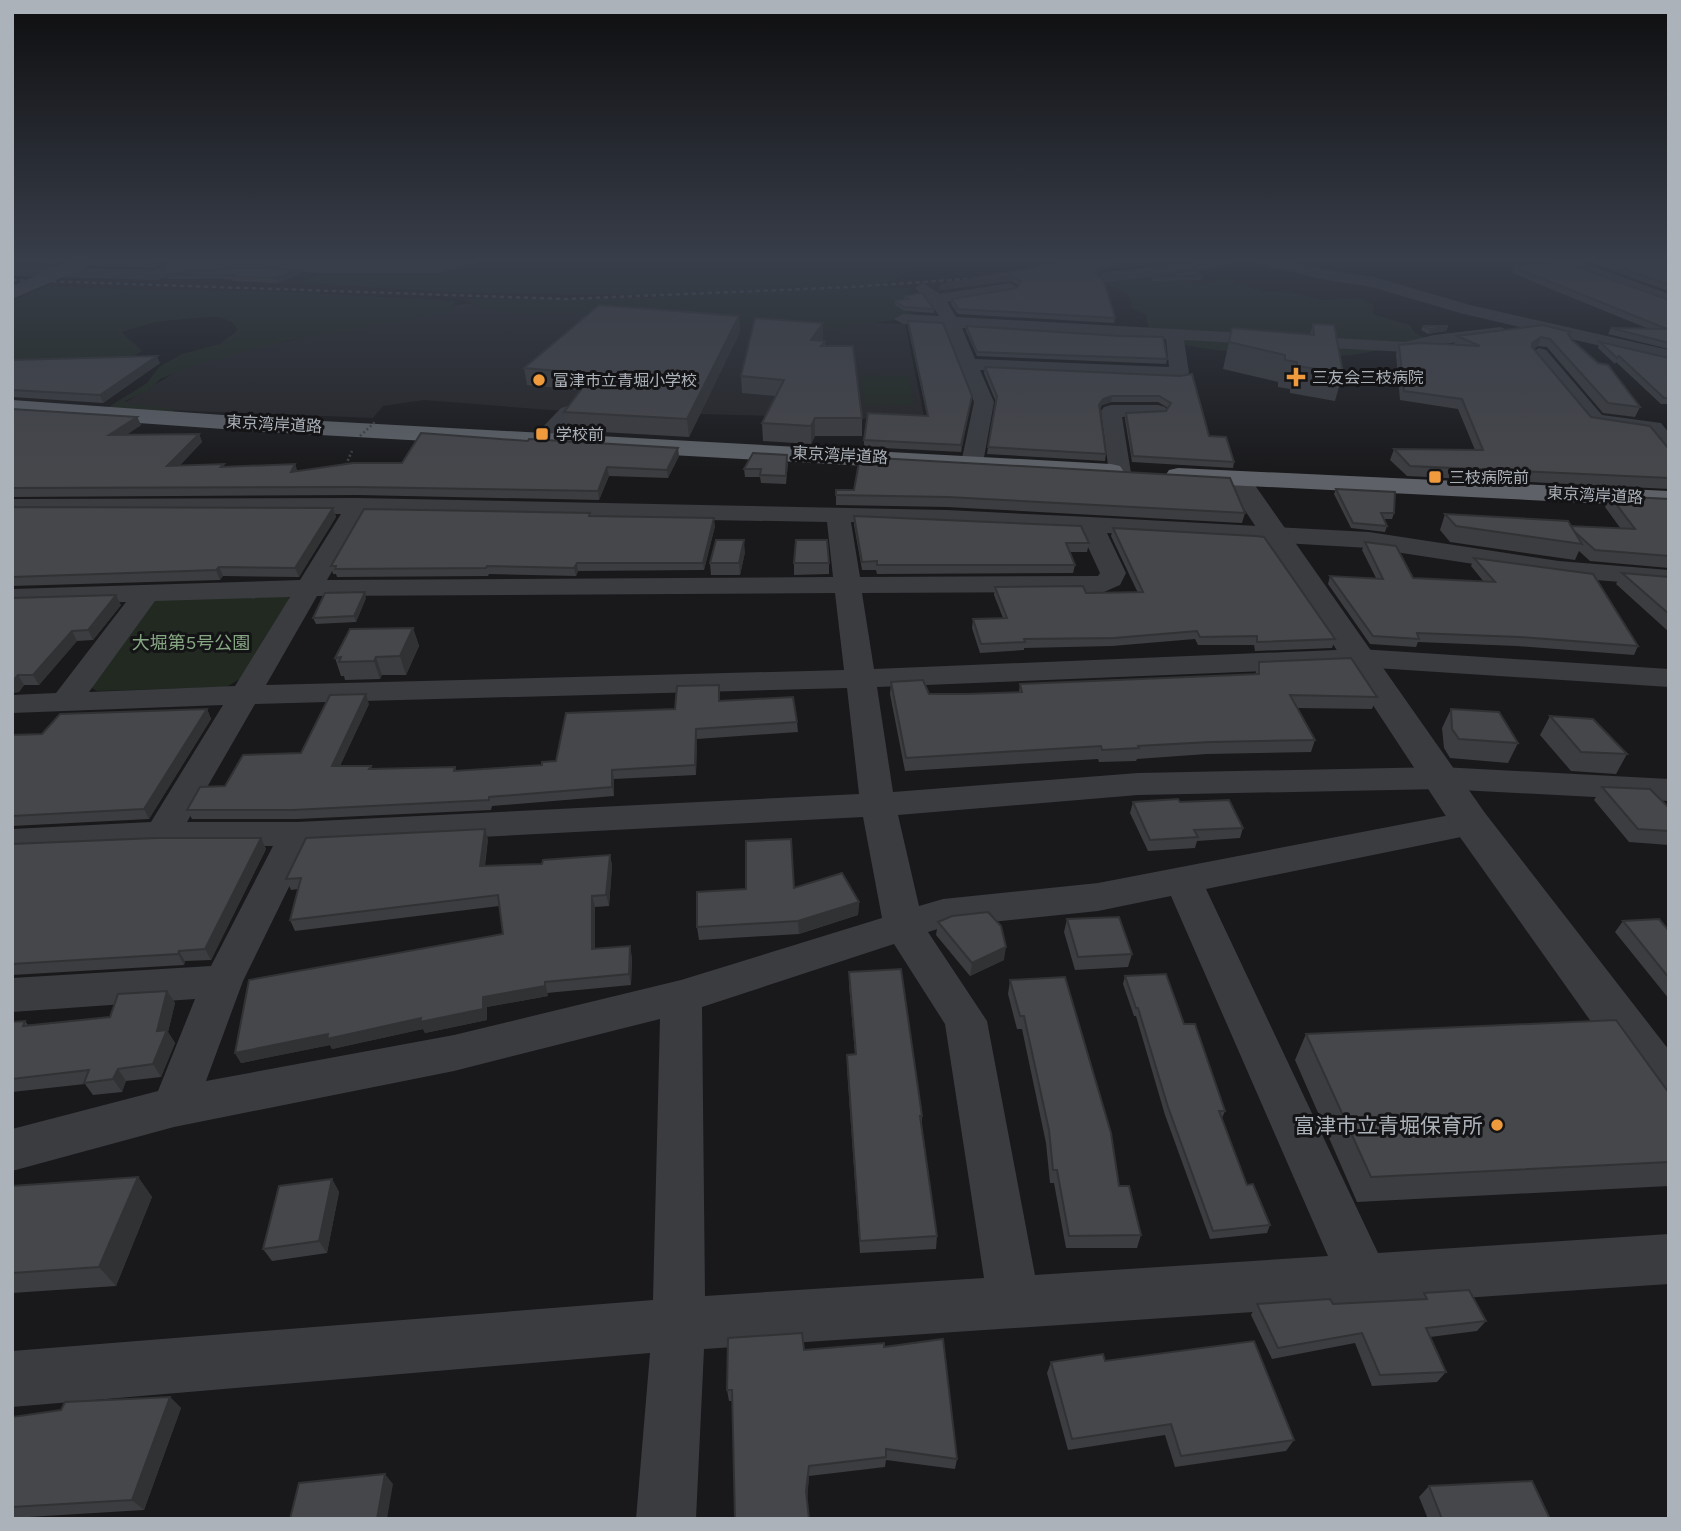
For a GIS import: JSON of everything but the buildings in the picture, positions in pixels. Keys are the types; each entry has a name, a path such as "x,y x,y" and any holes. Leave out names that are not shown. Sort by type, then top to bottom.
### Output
{"highway":[{"name":"東京湾岸道路","path":"12,407 251,424 545,438 1238,480 1669,499"}],"street":[{"path":"955,330 984,402 972,463"},
{"path":"1122,330 1405,347 1434,340 1507,330"},
{"path":"1562,330 1669,356"},
{"path":"969,364 1179,373 1174,333"},
{"path":"1588,336 1576,344 1594,359"},
{"path":"1539,354 1596,421 1654,427 1669,449"},
{"path":"1120,473 1111,411 1158,411"},
{"path":"545,438 568,412"},
{"path":"1238,480 1471,823 1669,1090"},
{"path":"12,506 358,505 838,515 1090,524 1276,537 1369,540 1559,569 1668,578"},
{"path":"162,834 358,505"},
{"path":"838,515 850,584 878,805 904,928 966,1021 1014,1302"},
{"path":"12,597 310,588 1104,584 1111,579 1113,573 1090,524"},
{"path":"66,701 147,593"},
{"path":"12,704 862,678 1360,658 1669,678"},
{"path":"12,841 162,834 298,834 878,805 1138,784 1441,778 1669,790"},
{"path":"12,1150 174,1107 454,1053 681,997 904,928 943,913 1098,897 1471,823"},
{"path":"174,1107 223,981 298,834"},
{"path":"1183,880 1364,1279"},
{"path":"12,995 223,981"},
{"path":"666,1519 679,1324 681,997"},
{"path":"12,1379 679,1324 1669,1259"}],"path":[{"path":"360,436 375,422"},
{"path":"341,474 351,453"}],"shaded area":[{"name":"富津市立青堀小学校","path":"338,330 906,330 925,420 550,410 424,400 383,406 373,418 116,408 194,361"}],"green space":[{"path":"12,330 126,330 121,332 142,351 129,359 12,364"},
{"path":"237,330 347,330 286,341 198,364 160,379 151,389 125,401 129,404 170,408 175,412 102,411 147,383 159,367 182,354 220,344"},
{"path":"1151,330 1413,330 1424,338 1369,352 1333,356 1250,354 1193,346 1154,334"},
{"path":"909,375 914,405 864,406 861,376"},
{"name":"大堀第5号公園","path":"287,595 292,601 242,678 226,687 97,691 90,687 149,603 161,599"}],"place":[{"name":"三友会三枝病院","path":"1296,377"},
{"name":"富津市立青堀小学校","path":"539,380"},
{"name":"学校前","path":"542,434"},
{"name":"三枝病院前","path":"1435,477"},
{"name":"富津市立青堀保育所","path":"1497,1125"}]}
